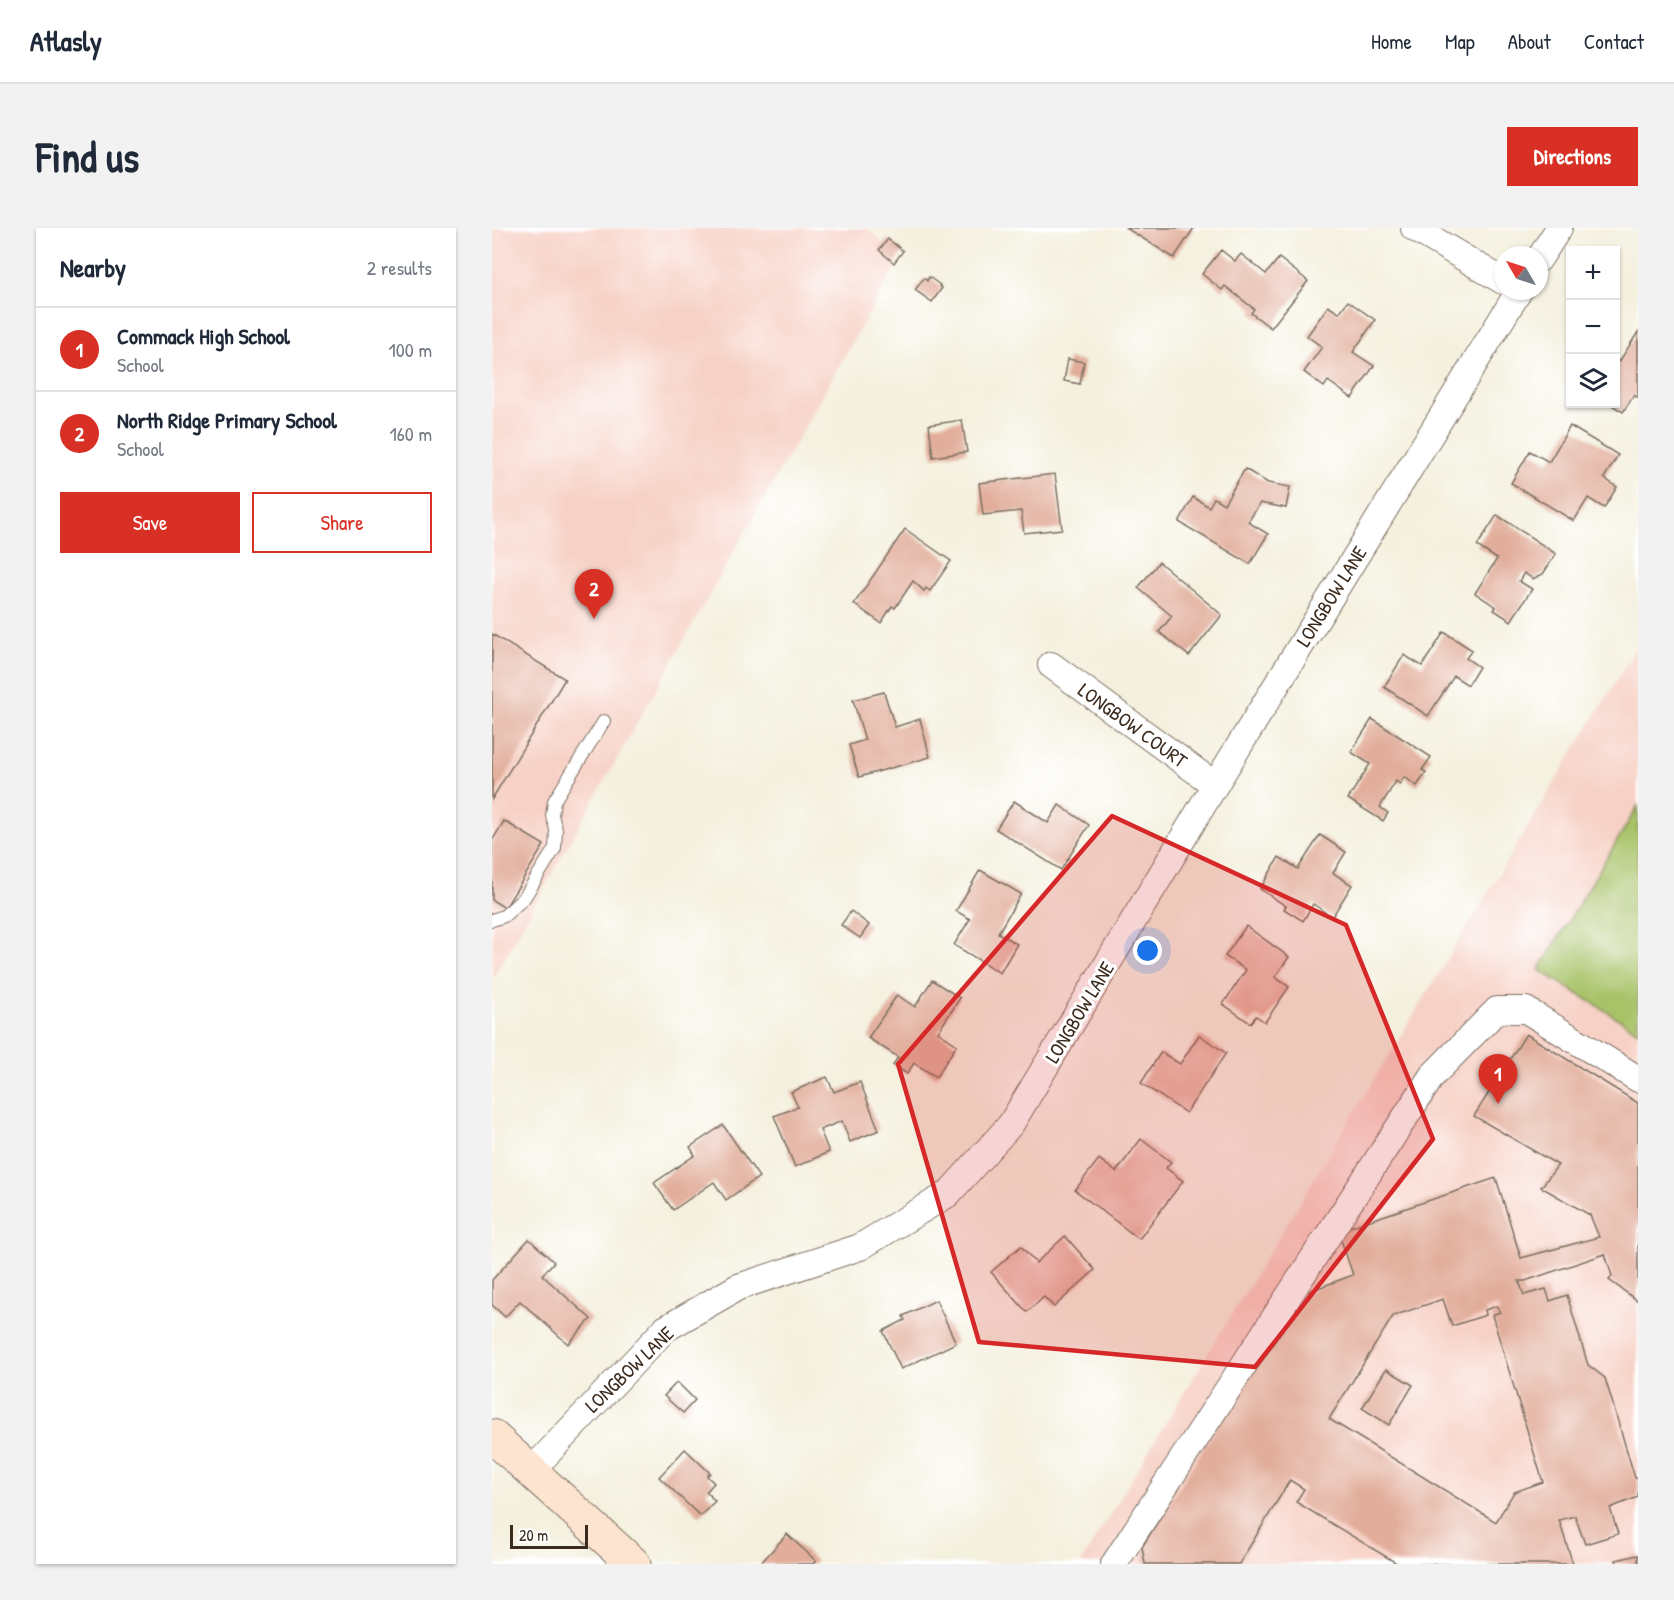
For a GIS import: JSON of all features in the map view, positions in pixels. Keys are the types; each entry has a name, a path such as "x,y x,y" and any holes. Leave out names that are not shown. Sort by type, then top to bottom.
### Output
{"main road":[{"path":"492,1436 634,1564"}],"street":[{"path":"1414,228 1494,276"},
{"path":"1547,246 1559,228"},
{"name":"LONGBOW LANE","path":"531,1471 665,1329 738,1287 860,1247 948,1194 1011,1124 1215,785 1513,300"},
{"name":"LONGBOW COURT","path":"1051,665 1215,785"},
{"path":"1114,1564 1432,1076 1497,1010 1526,1010 1638,1079"}],"lane":[{"path":"492,920 504,916 524,898 555,848 556,830 552,815 554,801 604,721"}],"highlighted area":[{"path":"1112,816 1346,925 1433,1139 1255,1367 979,1342 898,1064"}],"shaded area":[{"path":"492,228 867,228 900,258 492,980"},
{"path":"1638,645 1638,1564 1080,1564"}],"green space":[{"path":"1638,806 1638,1031 1539,970"}],"building":[{"path":"1126,228 1194,228 1174,258"},
{"path":"888,239 903,251 894,263 879,250"},
{"path":"1221,250 1235,261 1241,254 1266,274 1279,258 1308,281 1271,328 1251,313 1254,309 1225,286 1222,290 1202,274"},
{"path":"929,277 942,288 932,302 915,290 924,278 927,281"},
{"path":"1348,301 1375,320 1353,352 1374,366 1352,398 1328,381 1324,387 1304,372 1322,347 1307,336 1328,306 1339,313"},
{"path":"1638,332 1638,398 1634,395 1623,412 1616,408 1620,408 1620,360"},
{"path":"1068,359 1084,362 1080,384 1064,381"},
{"path":"962,420 967,452 933,457 929,425"},
{"path":"1570,426 1618,455 1604,478 1617,487 1604,508 1588,498 1574,521 1511,483 1530,451 1549,462"},
{"path":"1245,469 1268,483 1290,487 1286,508 1260,503 1248,522 1268,534 1250,564 1179,522 1193,497 1209,507 1214,498 1224,504"},
{"path":"1055,474 1062,529 1024,533 1021,511 983,515 979,483"},
{"path":"1497,515 1556,554 1543,574 1533,579 1524,573 1519,581 1532,589 1511,621 1494,610 1496,607 1475,593 1497,559 1477,546"},
{"path":"905,529 951,561 930,591 926,588 924,591 913,581 895,608 892,606 881,623 854,604"},
{"path":"1159,562 1222,615 1189,656 1159,632 1172,616 1138,588"},
{"path":"1444,632 1472,650 1466,658 1479,667 1468,685 1454,676 1428,716 1384,687 1404,655 1422,666"},
{"path":"492,634 565,679 492,799"},
{"path":"884,692 895,727 920,719 930,757 859,777 849,745 865,740 853,700"},
{"path":"1372,719 1431,757 1422,770 1426,772 1417,786 1404,777 1400,784 1396,781 1380,807 1388,813 1383,821 1348,799 1370,764 1351,752"},
{"path":"1014,801 1048,823 1059,805 1089,825 1061,870 996,829"},
{"path":"504,821 544,845 505,908 492,900 492,841"},
{"path":"1320,835 1346,852 1333,873 1352,885 1332,917 1313,904 1303,921 1284,909 1286,906 1260,889 1279,857 1298,869"},
{"path":"980,870 1021,894 998,933 1017,944 1000,973 954,945 970,919 956,911"},
{"path":"851,911 869,925 860,938 841,925"},
{"path":"1246,926 1289,957 1275,977 1289,987 1265,1022 1256,1016 1250,1023 1223,1004 1246,970 1225,956"},
{"path":"932,980 960,998 938,1032 957,1045 936,1077 914,1063 907,1074 893,1065 898,1057 868,1038 897,995 915,1007"},
{"path":"1526,1034 1638,1103 1638,1301 1609,1280 1612,1276 1605,1254 1519,1281 1524,1295 1546,1289 1550,1301 1567,1295 1588,1365 1605,1378 1635,1478 1638,1478 1638,1497 1610,1508 1618,1534 1585,1544 1575,1516 1559,1520 1573,1564 1398,1564 1296,1502 1304,1489 1290,1480 1239,1564 1145,1564 1142,1547 1297,1298 1302,1294 1353,1275 1338,1231 1496,1178 1521,1258 1599,1237 1590,1215 1541,1187 1558,1165 1474,1116","holes":["1443,1299 1452,1326 1486,1315 1485,1310 1497,1306 1500,1312 1492,1315 1543,1482 1514,1492 1496,1522 1329,1419 1393,1316"]},
{"path":"1199,1035 1226,1053 1186,1113 1141,1083 1161,1052 1180,1064"},
{"path":"827,1077 834,1092 860,1082 879,1130 850,1142 842,1121 820,1130 829,1152 795,1167 774,1116 798,1107 791,1092"},
{"path":"723,1125 759,1177 726,1200 714,1182 673,1210 654,1183 695,1155 690,1147"},
{"path":"1141,1139 1171,1162 1166,1168 1183,1181 1139,1239 1075,1190 1099,1159 1116,1172"},
{"path":"1065,1236 1095,1270 1054,1307 1044,1297 1027,1312 991,1272 1021,1246 1036,1263"},
{"path":"529,1239 554,1262 542,1275 591,1319 568,1344 520,1301 505,1317 492,1305 492,1280"},
{"path":"936,1300 956,1343 901,1369 883,1331 905,1320 903,1316"},
{"path":"1386,1369 1413,1385 1389,1425 1362,1408"},
{"path":"677,1382 695,1400 683,1413 664,1396"},
{"path":"685,1449 710,1473 707,1476 714,1483 706,1492 715,1501 700,1516 659,1477"},
{"path":"787,1534 816,1561 813,1564 760,1564"},
{"path":"1638,1555 1638,1564 1617,1564 1616,1560"}],"place":[{"name":"North Ridge Primary School","path":"594,619"},
{"name":"Commack High School","path":"1498,1104"}]}
